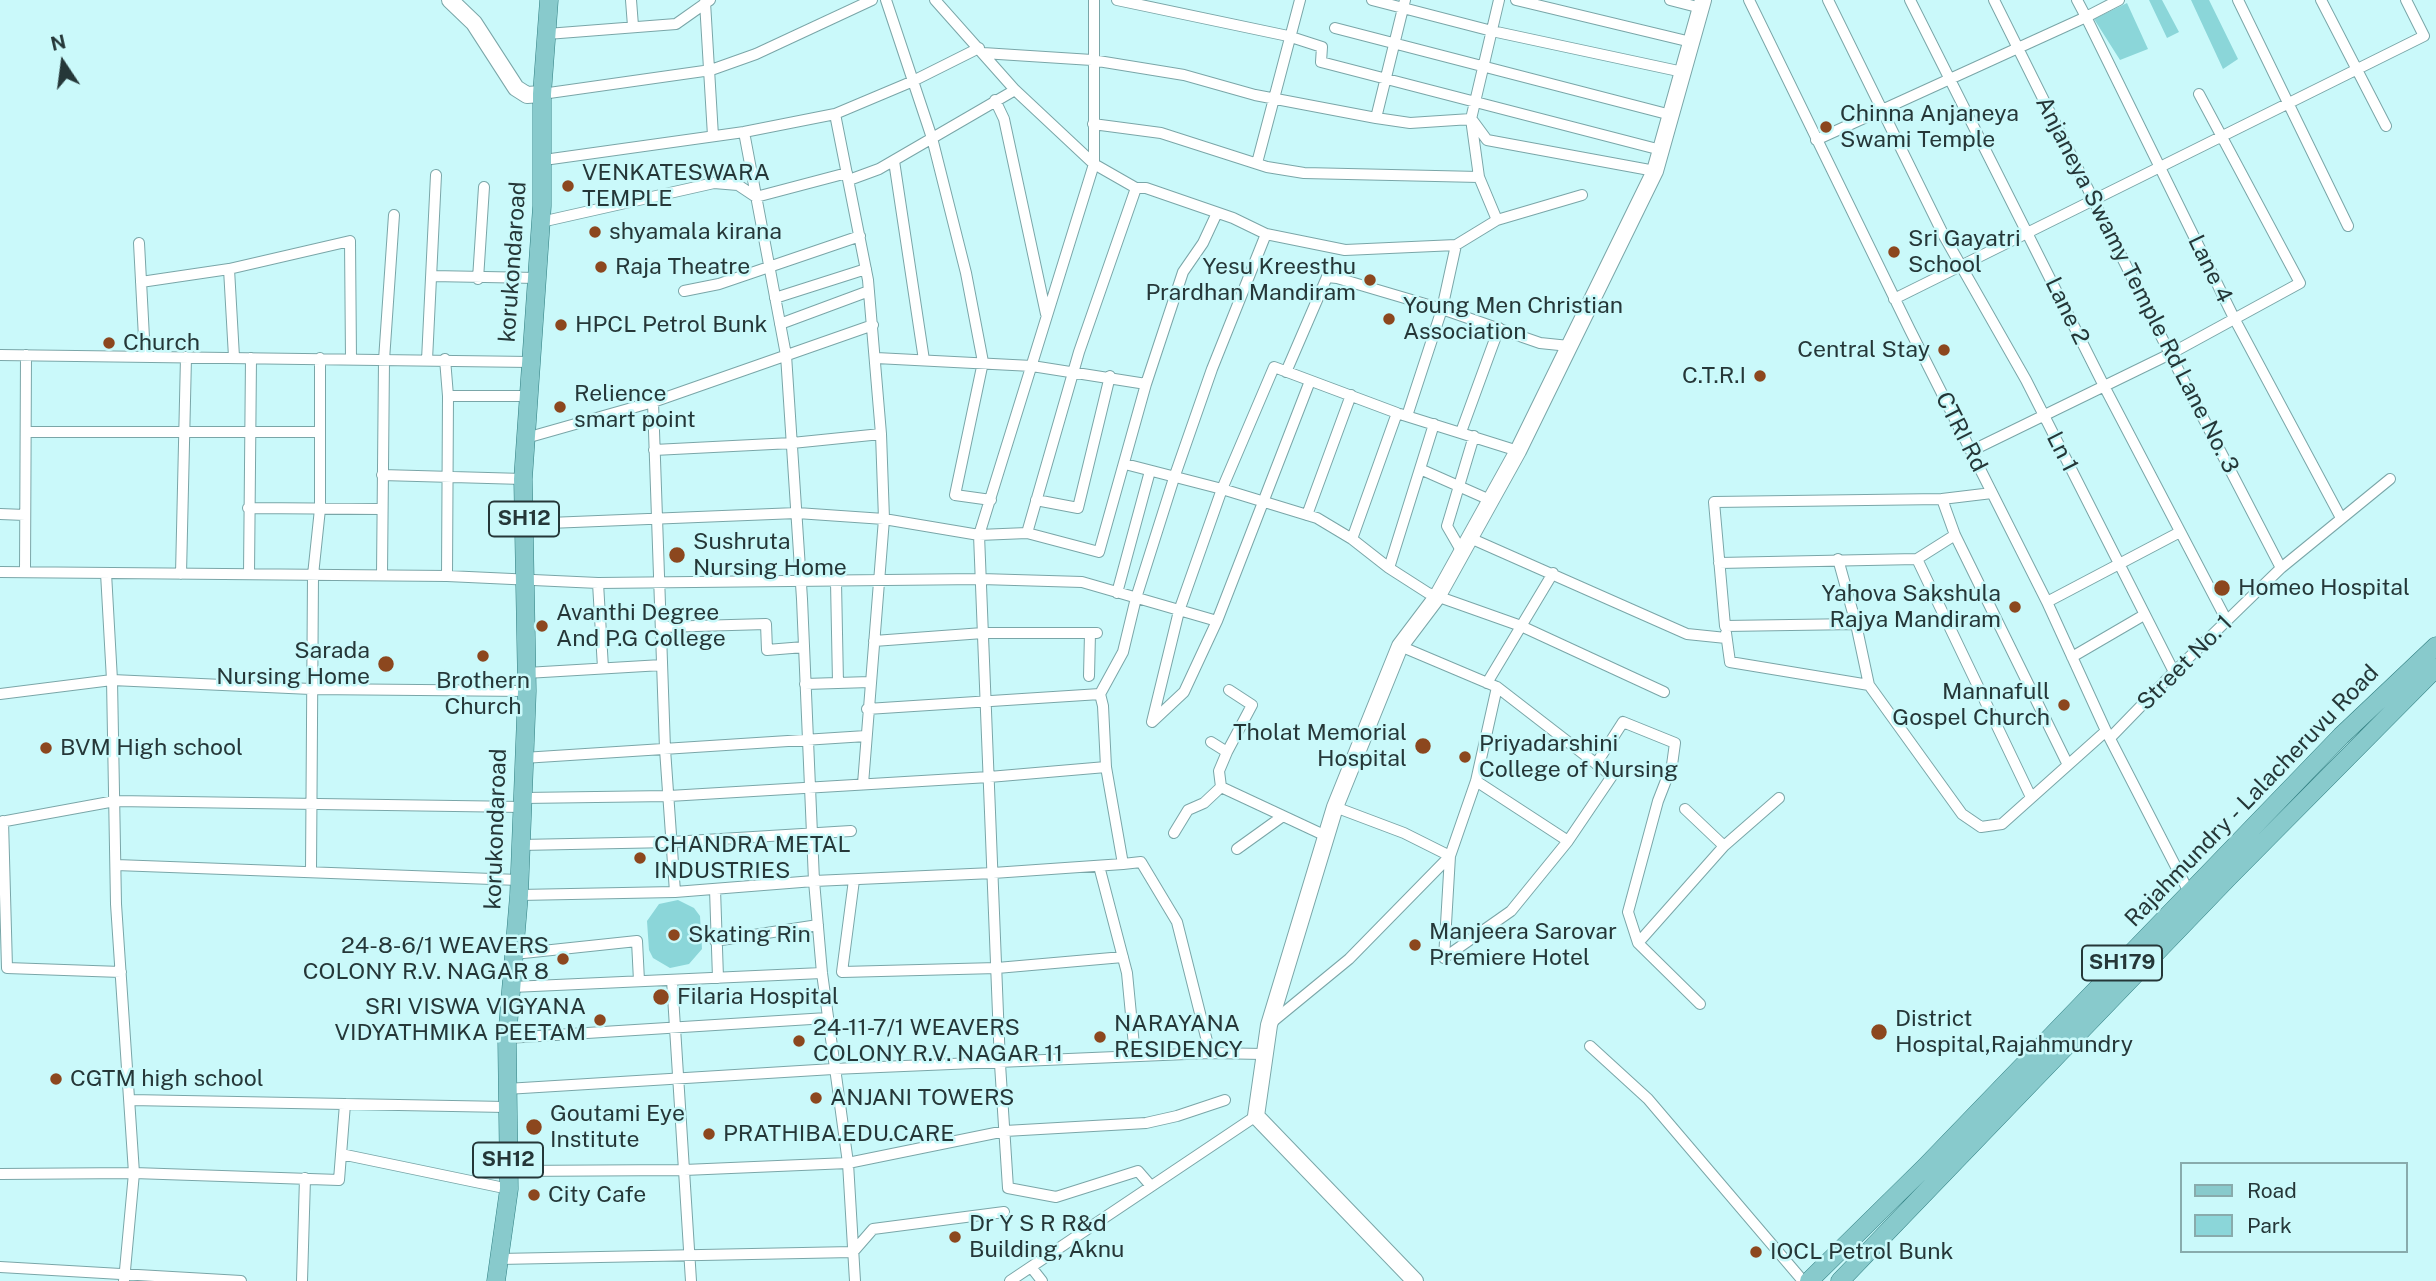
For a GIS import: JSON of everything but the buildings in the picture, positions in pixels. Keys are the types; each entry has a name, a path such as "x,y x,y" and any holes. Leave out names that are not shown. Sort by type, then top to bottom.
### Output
{"main road":[{"name":"korukondaroad","path":"496,1281 509,1180 507,1038 519,888 527,691 523,479 541,222 544,160 542,94 550,0"},
{"name":"Rajahmundry - Lalacheruvu Road","path":"1809,1281 2200,895 2341,736 2432,669 2436,646"},
{"name":"SH179","path":"1840,1281 2200,895"}],"street":[{"path":"450,0 474,23 516,88 527,95 711,70 756,54 872,0"},
{"path":"631,0 633,26"},
{"path":"886,0 911,82 932,138 966,273 983,362 954,495 992,500"},
{"path":"935,0 1015,90 1094,164 1136,188 1146,188 1233,219 1265,234 1345,250 1456,245 1497,220 1582,195"},
{"path":"1094,0 1094,164 992,500 978,536 1000,1064 1008,1188 1056,1197 1138,1171 1151,1186"},
{"path":"1117,0 1289,36 1322,47 1321,62 1474,104 1661,149"},
{"path":"1256,163 1300,0"},
{"path":"1371,0 1404,4 1492,31 1683,72"},
{"path":"1497,220 1479,177 1471,119 1499,0"},
{"path":"1516,0 1691,42"},
{"path":"1010,1281 1256,1116 1269,1025 1326,836 1335,807 1400,646 1437,597 1518,451 1655,171 1702,4 1670,0"},
{"name":"CTRI Rd","path":"1749,0 1894,299 2047,602 2108,735 2173,863 2200,895"},
{"name":"Ln 1","path":"1828,0 1944,236 2044,415 2174,672"},
{"name":"Lane 2","path":"1910,0 2104,386 2227,621"},
{"name":"Anjaneya Swamy Temple Rd Lane No. 3","path":"1994,0 2169,354 2281,568"},
{"name":"Lane 4","path":"2077,0 2234,318 2341,517"},
{"path":"1816,140 2119,0"},
{"path":"2238,0 2348,226"},
{"path":"2322,0 2386,126"},
{"path":"1894,299 2288,106 2424,36 2406,0"},
{"path":"547,34 676,24 693,5 708,1 713,136"},
{"path":"1376,118 1404,4"},
{"path":"1335,28 1483,69 1671,114"},
{"path":"544,160 744,132 835,114 981,50 1092,60 1184,75 1274,99 1409,123 1471,119"},
{"path":"541,222 714,183 738,184 757,197 848,177 894,161 1015,90"},
{"path":"1971,451 2169,354 2300,284 2200,94"},
{"path":"995,100 1003,119 1047,317"},
{"path":"835,114 866,269 881,434 884,519 863,783"},
{"path":"1471,119 1487,140 1655,171"},
{"path":"1093,124 1161,133 1256,163 1304,173 1479,177"},
{"path":"744,132 786,355 801,582 814,881 821,973 848,1163 855,1281"},
{"path":"894,161 924,360"},
{"path":"427,360 436,175"},
{"path":"478,278 484,187"},
{"path":"1027,533 1073,371 1136,188"},
{"path":"382,575 384,360 394,215"},
{"path":"524,524 797,513 884,519 978,536 1027,533 1099,552 1146,384 1184,272 1216,215"},
{"path":"1123,864 1106,767 1100,694 1123,652 1136,598 1174,478 1212,369 1265,234"},
{"path":"684,291 719,284 860,236"},
{"path":"141,282 229,269 350,241 351,359"},
{"path":"139,243 145,357"},
{"path":"1352,539 1442,309 1456,245"},
{"path":"229,269 234,358"},
{"path":"775,298 866,269"},
{"path":"432,276 537,278"},
{"path":"1286,372 1327,278 1337,278 1442,309 1540,343 1569,346"},
{"path":"780,324 869,291"},
{"path":"526,438 587,424 873,325"},
{"path":"1461,432 1499,328"},
{"path":"0,355 530,362"},
{"path":"25,572 26,355"},
{"path":"181,574 186,357"},
{"path":"248,574 251,358"},
{"path":"311,870 313,575 320,509 320,358"},
{"path":"876,358 1032,366 1110,376 1146,384"},
{"path":"444,359 448,396 447,576"},
{"path":"1310,381 1217,621 1184,692 1152,722 1179,611 1222,489 1273,367 1402,414 1518,451"},
{"path":"1036,500 1078,508 1110,376"},
{"path":"448,396 527,396"},
{"path":"1307,515 1351,396"},
{"path":"653,402 665,749 675,892"},
{"path":"1389,569 1434,424"},
{"path":"26,432 320,432"},
{"path":"654,450 792,443 881,434"},
{"path":"1474,436 1447,526 1466,545 1552,573 1687,634 1856,624"},
{"path":"1125,464 1222,489 1307,515 1352,539 1414,586 1437,597 1521,626 1664,692"},
{"path":"1420,469 1490,500"},
{"path":"1117,593 1150,471"},
{"path":"382,475 523,479"},
{"name":"Street No. 1","path":"1869,685 1962,814 1981,827 2001,824 2067,763 2108,735 2281,568 2390,479"},
{"path":"1838,559 1869,685 1730,662 1714,502 1942,499 1992,493"},
{"path":"1942,499 1955,535 2067,763"},
{"path":"248,508 382,509"},
{"path":"0,514 25,515"},
{"path":"2047,602 2180,532"},
{"path":"1719,563 1917,559 1955,535"},
{"path":"1917,559 2030,795"},
{"path":"0,572 447,576 598,583 981,579 1082,582 1217,621"},
{"path":"106,573 113,680 116,865 134,1173 125,1277"},
{"path":"1400,646 1492,685 1612,776 1568,841 1511,911 1444,958 1450,856 1475,781 1492,685 1521,626 1552,573"},
{"path":"836,582 838,683"},
{"path":"598,583 603,668"},
{"path":"2072,657 2144,615"},
{"path":"662,627 766,624 767,650 804,647"},
{"path":"874,641 983,634 1093,633 1089,676"},
{"path":"526,673 662,666"},
{"path":"0,694 113,680 311,689 527,691"},
{"path":"806,684 870,682"},
{"path":"1221,787 1219,771 1252,705 1229,690"},
{"path":"867,709 984,699 1100,694"},
{"path":"1596,764 1623,722 1675,743 1672,765 1658,801 1628,912 1638,943 1700,1004"},
{"path":"523,758 866,736"},
{"path":"1211,742 1227,752"},
{"path":"121,971 4,968 1,821 115,801 522,803 989,777 1106,767"},
{"path":"1475,781 1568,841"},
{"path":"1221,787 1326,836"},
{"path":"1174,832 1188,810 1204,803 1221,787"},
{"path":"1638,943 1724,846 1779,798"},
{"path":"1335,807 1404,833 1450,856"},
{"path":"1685,809 1724,846"},
{"path":"1237,849 1283,816"},
{"path":"520,845 672,842 851,831"},
{"path":"1269,1025 1349,959 1450,856"},
{"path":"116,865 311,870 519,888 675,892 1142,862 1177,922 1210,1053"},
{"name":"CTRI Rd","path":"2173,863 2200,895"},
{"path":"1099,866 1123,957 1135,1056"},
{"path":"854,880 842,972 997,968 1123,957"},
{"path":"715,889 718,978"},
{"path":"715,941 818,925"},
{"path":"514,954 637,941 639,981"},
{"path":"512,987 821,973"},
{"path":"672,980 691,1281"},
{"path":"507,1038 827,1018"},
{"path":"1590,1046 1648,1099 1803,1281"},
{"path":"130,1100 345,1104 506,1098 678,1078 1135,1056 1263,1054"},
{"path":"341,1154 509,1180 848,1163 1005,1131 1146,1123 1224,1100"},
{"path":"0,1174 134,1173 339,1180 345,1104"},
{"path":"1256,1116 1415,1281"},
{"path":"302,1281 305,1178"},
{"path":"499,1259 690,1253 853,1252 873,1229 1004,1212"},
{"path":"0,1267 125,1277 241,1281"},
{"path":"1031,1267 1042,1281"}],"green space":[{"path":"2149,0 2162,0 2179,32 2167,38"},
{"path":"2191,0 2209,0 2238,59 2223,69"},
{"path":"2127,3 2148,49 2120,60 2094,19"},
{"name":"Skating Rin","path":"678,900 694,908 700,916 702,949 689,964 670,968 653,958 649,950 647,921 659,904"}],"place":[{"name":"Chinna Anjaneya Swami Temple","path":"1826,127"},
{"name":"VENKATESWARA TEMPLE","path":"568,186"},
{"name":"shyamala kirana","path":"595,232"},
{"name":"Sri Gayatri School","path":"1894,252"},
{"name":"Raja Theatre","path":"601,267"},
{"name":"Yesu Kreesthu Prardhan Mandiram","path":"1370,280"},
{"name":"Young Men Christian Association","path":"1389,319"},
{"name":"HPCL Petrol Bunk","path":"561,325"},
{"name":"Church","path":"109,343"},
{"name":"Central Stay","path":"1944,350"},
{"name":"C.T.R.I","path":"1760,376"},
{"name":"Relience smart point","path":"560,407"},
{"name":"Sushruta Nursing Home","path":"677,555"},
{"name":"Homeo Hospital","path":"2222,588"},
{"name":"Yahova Sakshula Rajya Mandiram","path":"2015,607"},
{"name":"Avanthi Degree And P.G College","path":"542,626"},
{"name":"Brothern Church","path":"483,656"},
{"name":"Sarada Nursing Home","path":"386,664"},
{"name":"Mannafull Gospel Church","path":"2064,705"},
{"name":"Tholat Memorial Hospital","path":"1423,746"},
{"name":"BVM High school","path":"46,748"},
{"name":"Priyadarshini College of Nursing","path":"1465,757"},
{"name":"CHANDRA METAL INDUSTRIES","path":"640,858"},
{"name":"Skating Rin","path":"674,935"},
{"name":"Manjeera Sarovar Premiere Hotel","path":"1415,945"},
{"name":"24-8-6/1 WEAVERS COLONY R.V. NAGAR 8","path":"563,959"},
{"name":"Filaria Hospital","path":"661,997"},
{"name":"SRI VISWA VIGYANA VIDYATHMIKA PEETAM","path":"600,1020"},
{"name":"District Hospital,Rajahmundry","path":"1879,1032"},
{"name":"NARAYANA RESIDENCY","path":"1100,1037"},
{"name":"24-11-7/1 WEAVERS COLONY R.V. NAGAR 11","path":"799,1041"},
{"name":"CGTM high school","path":"56,1079"},
{"name":"ANJANI TOWERS","path":"816,1098"},
{"name":"Goutami Eye Institute","path":"534,1127"},
{"name":"PRATHIBA.EDU.CARE","path":"709,1134"},
{"name":"City Cafe","path":"534,1195"},
{"name":"Dr Y S R R&d Building, Aknu","path":"955,1237"},
{"name":"IOCL Petrol Bunk","path":"1756,1252"}]}
